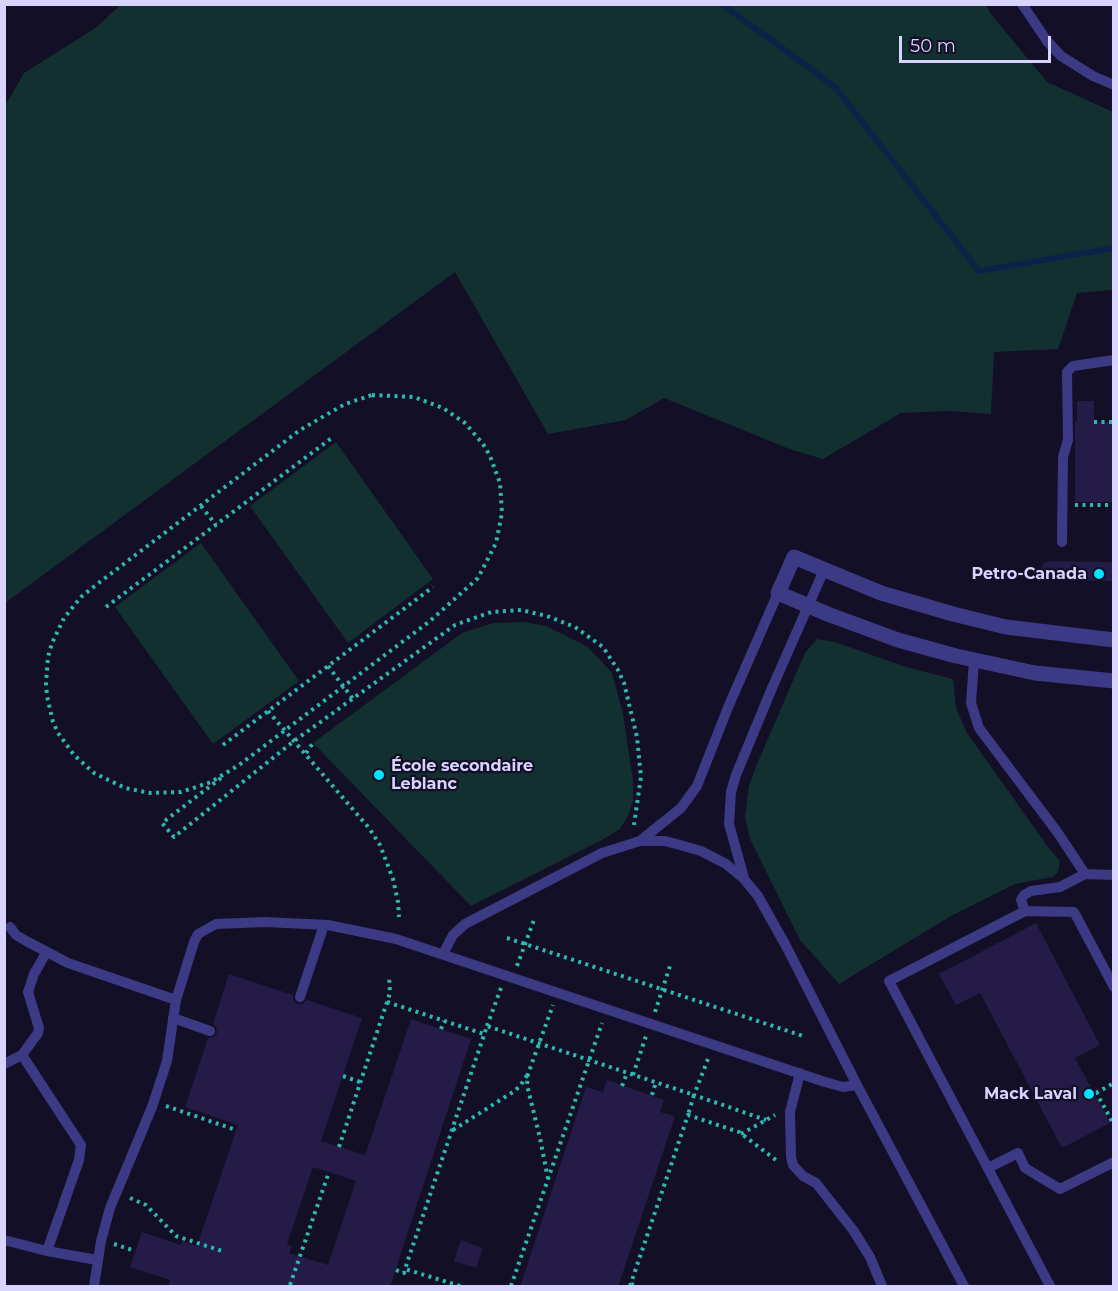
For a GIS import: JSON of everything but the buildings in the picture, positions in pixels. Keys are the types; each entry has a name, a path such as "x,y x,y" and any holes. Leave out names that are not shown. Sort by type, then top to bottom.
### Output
{"street":[{"path":"1113,640 1050,634 979,621 881,592 794,557 778,593 808,607 898,640 974,661 1035,673 1113,681"}],"lane":[{"path":"1022,4 1035,26 1060,56 1113,85"},
{"path":"1062,542 1063,457 1068,440 1067,372 1073,366 1113,360"},
{"path":"744,879 729,824 731,792 772,688 824,570"},
{"path":"640,841 681,808 697,786 729,705 778,593"},
{"path":"974,661 971,703 979,728 1058,832 1085,874"},
{"path":"443,954 453,935 465,924 602,853 640,841 665,842 702,851 726,864 744,879 758,896 964,1287"},
{"path":"1025,911 1021,900 1024,894 1031,891 1060,887 1085,874 1113,875"},
{"path":"1050,1287 888,981 1025,911 1074,912 1113,987"},
{"path":"94,1287 97,1260 110,1208 152,1107 167,1061 176,1000 194,942 198,934 216,924 239,922 324,925 379,935 443,954 837,1086 857,1085"},
{"path":"6,924 16,934 46,953 107,978 176,1000"},
{"path":"300,997 324,925"},
{"path":"4,1064 22,1055 38,1034 39,1028 28,992 34,974 46,953"},
{"path":"173,1018 210,1031"},
{"path":"22,1055 81,1145 79,1160 47,1251"},
{"path":"800,1073 790,1112 793,1165 803,1176 816,1183 853,1230 873,1262 882,1287"},
{"path":"988,1168 1018,1153 1025,1168 1060,1189 1113,1162"},
{"path":"4,1240 97,1260"}],"path":[{"path":"239,765 211,782 181,792 150,793 125,788 94,774 74,755 58,733 47,696 46,670 52,643 64,618 96,585 300,430 338,407 357,399 372,395 394,395 428,401 454,414 475,434 495,468 502,498 500,530 488,561 478,578 450,605 239,765 162,823 174,837 294,741 455,625 491,612 521,610 575,627 603,647 611,657 624,683 637,737 641,777 634,825"},
{"path":"1094,422 1113,422"},
{"path":"106,607 199,541 216,525 248,504 333,436"},
{"path":"1071,505 1113,505"},
{"path":"201,506 216,525"},
{"path":"223,745 300,683 328,666 433,587"},
{"path":"348,643 351,648"},
{"path":"328,666 353,699"},
{"path":"268,711 369,828 380,845 393,879 399,917"},
{"path":"306,753 313,743"},
{"path":"521,956 534,917"},
{"path":"507,938 806,1037"},
{"path":"658,1001 672,963"},
{"path":"396,1270 404,1272 505,975"},
{"path":"339,1147 390,993 389,976"},
{"path":"452,1131 520,1086 528,1074 558,992"},
{"path":"387,1002 484,1034"},
{"path":"512,1287 607,1009"},
{"path":"441,1029 444,1021"},
{"path":"487,1026 766,1120"},
{"path":"638,1287 630,1285 713,1044"},
{"path":"622,1086 627,1073"},
{"path":"528,1074 527,1085 548,1180"},
{"path":"343,1076 360,1082"},
{"path":"652,1095 656,1082"},
{"path":"1113,1083 1095,1093 1113,1125"},
{"path":"184,1112 236,1130"},
{"path":"741,1134 777,1114"},
{"path":"688,1115 741,1134 777,1161"},
{"path":"290,1285 329,1172"},
{"path":"125,1204 128,1197 146,1205 176,1236 222,1251"},
{"path":"112,1251 114,1243 135,1251"},
{"path":"405,1269 460,1287"}],"green space":[{"path":"120,5 986,5 990,13 1047,82 1113,112 1113,290 1077,293 1058,349 994,352 991,414 948,411 901,413 823,459 792,450 664,398 626,420 548,434 455,272 5,603 5,106 24,73 97,27"},
{"path":"336,442 433,579 348,643 250,506"},
{"path":"201,543 299,681 213,744 115,607"},
{"path":"524,622 546,626 588,647 612,673 623,713 633,781 633,801 620,829 471,906 313,743 462,633 493,623"},
{"path":"817,639 835,642 906,667 953,679 956,708 967,733 1060,861 1058,872 1052,877 1015,884 951,916 839,984 800,940 750,839 745,817 749,786 757,764 805,653"}],"waterway":[{"path":"722,4 835,87 979,271 1114,248"}],"place":[{"name":"Petro-Canada","path":"1099,574"},
{"name":"École secondaire Leblanc","path":"379,775"},
{"name":"Mack Laval","path":"1089,1094"}]}
